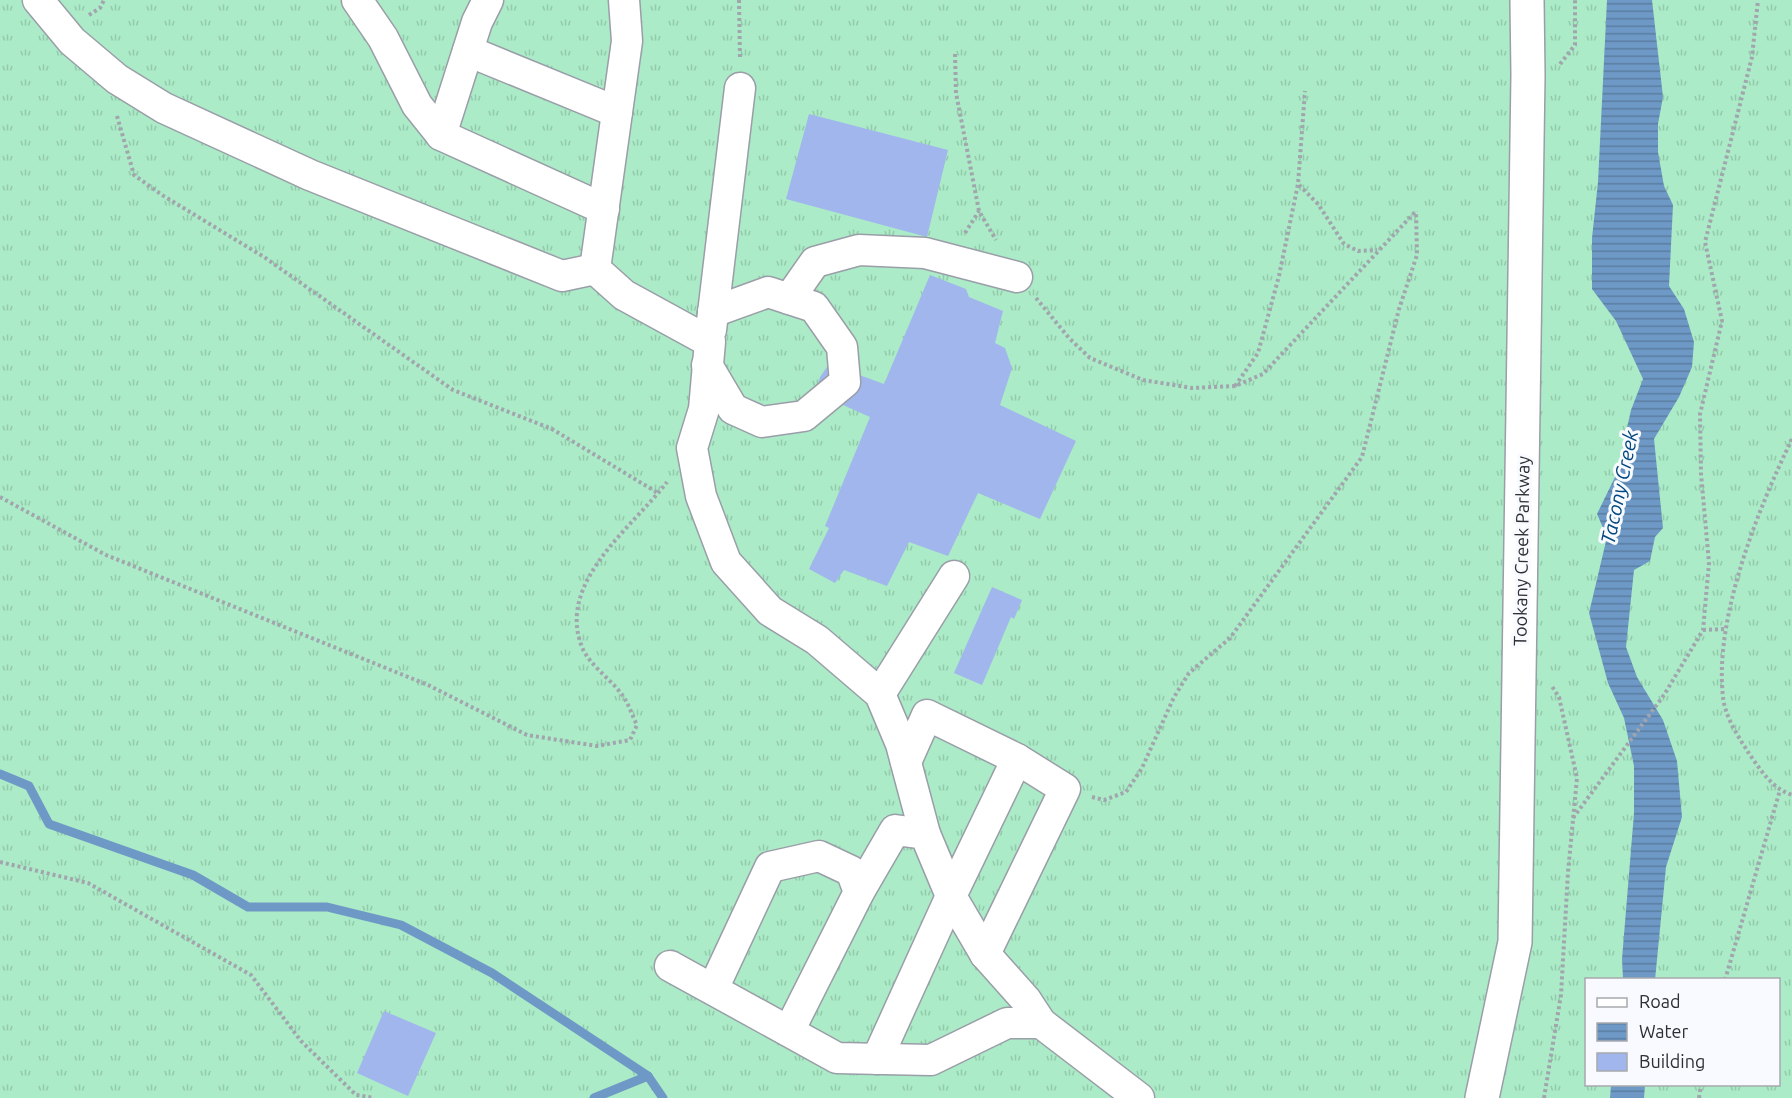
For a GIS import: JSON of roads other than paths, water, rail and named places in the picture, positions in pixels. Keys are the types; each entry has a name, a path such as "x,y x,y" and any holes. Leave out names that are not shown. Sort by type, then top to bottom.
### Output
{"main road":[{"name":"Tookany Creek Parkway","path":"1482,1098 1515,942 1528,75 1527,0"}],"lane":[{"path":"38,0 72,41 101,65 164,108 310,175 562,276 595,269"},
{"path":"357,0 383,38 417,105 441,135 604,209"},
{"path":"441,135 468,51 488,0"},
{"path":"595,269 627,41 616,2"},
{"path":"468,51 617,112"},
{"path":"740,88 713,312 704,409 692,448 701,496 726,562 770,611 817,640 880,694 906,762 925,834 951,896 985,954 1026,1000 1041,1023 1139,1098"},
{"path":"789,298 815,262 859,250 925,253 1017,277"},
{"path":"595,269 624,295 709,353 733,409 762,422 804,416 845,382 842,347 814,307 768,292 713,312"},
{"path":"880,694 954,576"},
{"path":"906,762 927,716 1017,759 1065,789 985,954"},
{"path":"877,1059 951,896 1017,759"},
{"path":"789,1031 859,892 895,830 925,834"},
{"path":"713,989 770,867 819,856 851,871 859,892"},
{"path":"670,966 837,1058 931,1060 1007,1023 1041,1023"}],"water":[{"name":"Tacony Creek","path":"1607,0 1652,0 1663,97 1658,124 1658,152 1664,186 1673,205 1669,286 1684,309 1694,342 1692,367 1679,397 1654,439 1663,528 1655,537 1650,561 1634,570 1626,647 1637,677 1663,720 1677,761 1682,817 1666,867 1655,978 1623,978 1622,959 1634,813 1634,766 1624,718 1608,683 1589,613 1607,537 1597,514 1617,473 1631,410 1643,379 1616,321 1592,289 1592,238 1598,182"},
{"path":"1611,1086 1645,1086 1644,1098 1610,1098"}],"waterway":[{"path":"0,774 29,786 49,824 193,875 248,907 327,907 401,925 492,973 648,1076"},
{"path":"594,1098 648,1076 663,1098"}]}
